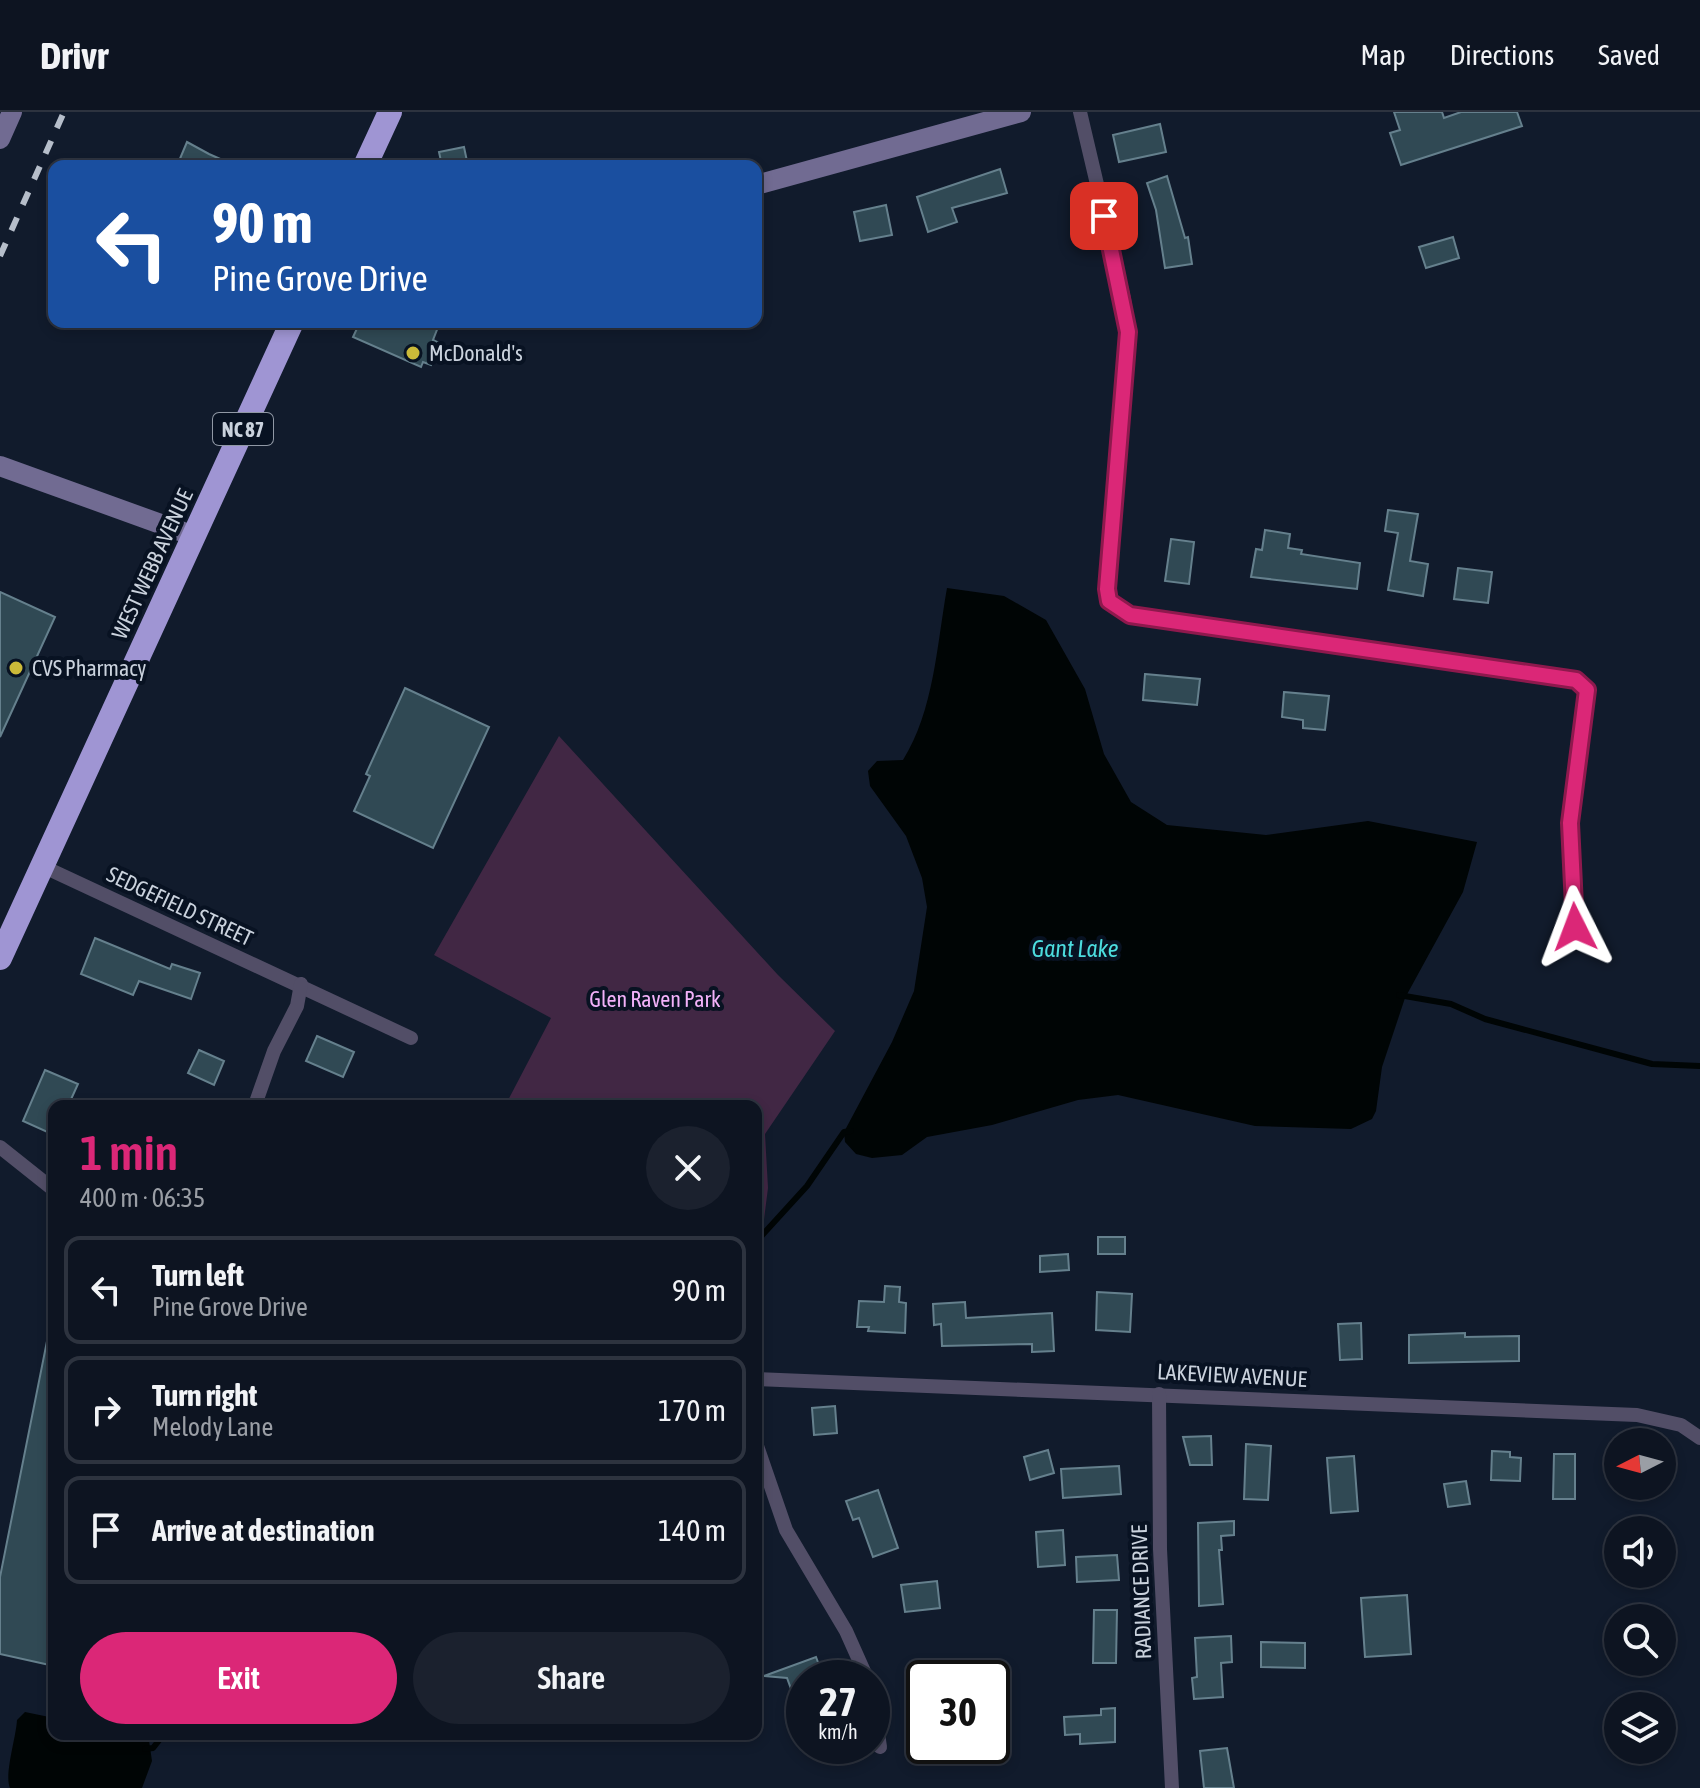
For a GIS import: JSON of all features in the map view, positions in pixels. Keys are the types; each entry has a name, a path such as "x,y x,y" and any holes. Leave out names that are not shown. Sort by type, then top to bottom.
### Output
{"highway":[{"path":"368,160 390,112"},
{"name":"WEST WEBB AVENUE","path":"0,958 289,328"}],"street":[{"path":"0,139 12,112"},
{"path":"762,183 1021,112"},
{"path":"1080,112 1124,299 1128,332 1107,589 1109,601 1130,615 1576,680 1587,690 1570,823 1575,927"},
{"path":"0,466 194,536"},
{"name":"SEDGEFIELD STREET","path":"42,866 301,984 411,1038"},
{"path":"257,1100 274,1051 297,1006 301,984"},
{"path":"0,1147 48,1185"},
{"name":"LAKEVIEW AVENUE","path":"762,1379 1637,1415 1681,1425 1700,1438"},
{"name":"RADIANCE DRIVE","path":"1159,1394 1160,1549 1172,1788"},
{"path":"762,1460 786,1530 846,1631 859,1660"}],"green space":[{"name":"Glen Raven Park","path":"559,736 778,975 835,1031 765,1134 768,1188 762,1235 762,1100 508,1100 551,1018 434,955"}],"water":[{"name":"Gant Lake","path":"947,588 1004,596 1046,620 1085,689 1104,754 1131,802 1167,825 1266,835 1368,821 1477,842 1463,892 1405,998 1382,1067 1376,1111 1372,1119 1351,1129 1255,1126 1118,1095 1078,1100 992,1125 927,1137 902,1155 872,1158 856,1154 845,1142 844,1132 892,1042 914,991 927,907 922,878 906,836 870,786 868,771 877,761 903,760 913,741 933,677"},
{"path":"25,1712 48,1717 48,1740 149,1740 152,1761 142,1788 10,1788 9,1766 17,1720"}],"building":[{"path":"1394,112 1442,112 1444,118 1461,112 1517,112 1522,126 1401,165 1390,133 1400,130"},
{"path":"1160,124 1166,152 1119,162 1113,135"},
{"path":"187,142 222,160 179,160"},
{"path":"464,147 467,160 441,160 439,152"},
{"path":"1000,169 1007,193 952,208 957,222 928,232 917,197"},
{"path":"1167,176 1185,238 1188,237 1192,264 1165,268 1156,210 1147,183"},
{"path":"886,205 892,235 860,241 854,212"},
{"path":"1453,237 1459,258 1426,268 1419,247"},
{"name":"McDonald's","path":"357,328 438,328 433,340 441,344 431,365 423,362 421,367 353,337"},
{"path":"1388,510 1418,514 1410,561 1428,564 1423,596 1388,590 1398,533 1385,531"},
{"path":"1265,530 1290,534 1288,548 1302,550 1301,554 1360,563 1357,589 1251,577 1256,549 1262,550"},
{"path":"1171,539 1194,542 1189,584 1165,581"},
{"path":"1458,568 1492,572 1488,603 1454,599"},
{"name":"CVS Pharmacy","path":"0,592 55,617 0,737"},
{"path":"1145,674 1200,679 1197,705 1143,700"},
{"path":"405,688 489,727 433,848 354,811 370,776 366,774"},
{"path":"1284,692 1329,696 1325,730 1303,728 1303,720 1282,717"},
{"path":"95,938 170,969 172,964 200,973 191,999 139,981 133,995 81,974"},
{"path":"317,1036 354,1052 343,1077 306,1061"},
{"path":"199,1050 224,1061 214,1085 188,1073"},
{"path":"45,1070 78,1084 71,1100 48,1100 48,1132 23,1121"},
{"path":"1098,1237 1125,1237 1125,1254 1098,1254"},
{"path":"1068,1254 1069,1270 1040,1272 1040,1256"},
{"path":"885,1286 900,1287 899,1302 906,1303 905,1333 868,1331 869,1327 857,1327 859,1301 884,1302"},
{"path":"1097,1292 1132,1294 1130,1332 1096,1330"},
{"path":"965,1302 966,1318 1052,1313 1054,1351 1032,1352 1032,1344 942,1346 941,1324 934,1325 933,1304"},
{"path":"1361,1323 1362,1359 1340,1360 1338,1324"},
{"path":"1465,1333 1465,1337 1519,1336 1519,1361 1409,1363 1409,1335"},
{"path":"48,1341 48,1665 0,1654 0,1577"},
{"path":"835,1406 837,1433 814,1435 812,1408"},
{"path":"1211,1436 1212,1465 1190,1465 1183,1437"},
{"path":"1246,1444 1271,1446 1268,1500 1244,1499"},
{"path":"1048,1450 1054,1473 1030,1480 1024,1457"},
{"path":"1492,1451 1510,1452 1510,1457 1521,1458 1520,1481 1491,1480"},
{"path":"1554,1454 1575,1454 1575,1499 1553,1499"},
{"path":"1354,1456 1358,1511 1331,1513 1327,1458"},
{"path":"1119,1466 1121,1494 1063,1498 1061,1469"},
{"path":"1466,1481 1470,1504 1448,1507 1444,1484"},
{"path":"878,1490 898,1548 873,1557 859,1518 853,1520 846,1501"},
{"path":"1234,1521 1234,1535 1221,1536 1222,1550 1219,1550 1223,1604 1199,1606 1198,1523"},
{"path":"1063,1530 1065,1565 1038,1567 1036,1532"},
{"path":"1117,1555 1119,1580 1077,1582 1076,1557"},
{"path":"937,1581 940,1608 905,1612 901,1585"},
{"path":"1407,1595 1411,1654 1365,1657 1361,1598"},
{"path":"1094,1610 1117,1610 1116,1663 1093,1663"},
{"path":"1231,1636 1232,1662 1221,1663 1223,1697 1194,1699 1192,1678 1197,1677 1195,1638"},
{"path":"1261,1642 1305,1643 1305,1668 1261,1667"},
{"path":"786,1668 786,1678 764,1676"},
{"path":"1115,1708 1115,1742 1080,1744 1080,1734 1065,1735 1064,1717 1101,1715 1101,1709"},
{"path":"1227,1748 1234,1788 1204,1788 1200,1751"}],"waterway":[{"path":"1399,995 1451,1004 1485,1019 1652,1064 1700,1066"},
{"path":"762,1235 807,1186 844,1132 851,1131"},
{"path":"145,1749 153,1748 159,1740"}],"railway":[{"path":"0,256 64,112"}],"place":[{"name":"McDonald's","path":"413,353"},
{"name":"CVS Pharmacy","path":"16,668"}],"route":[{"path":"1104,216 1124,299 1128,332 1107,589 1109,601 1130,615 1271,633 1576,680 1587,690 1570,823 1575,927"}]}
